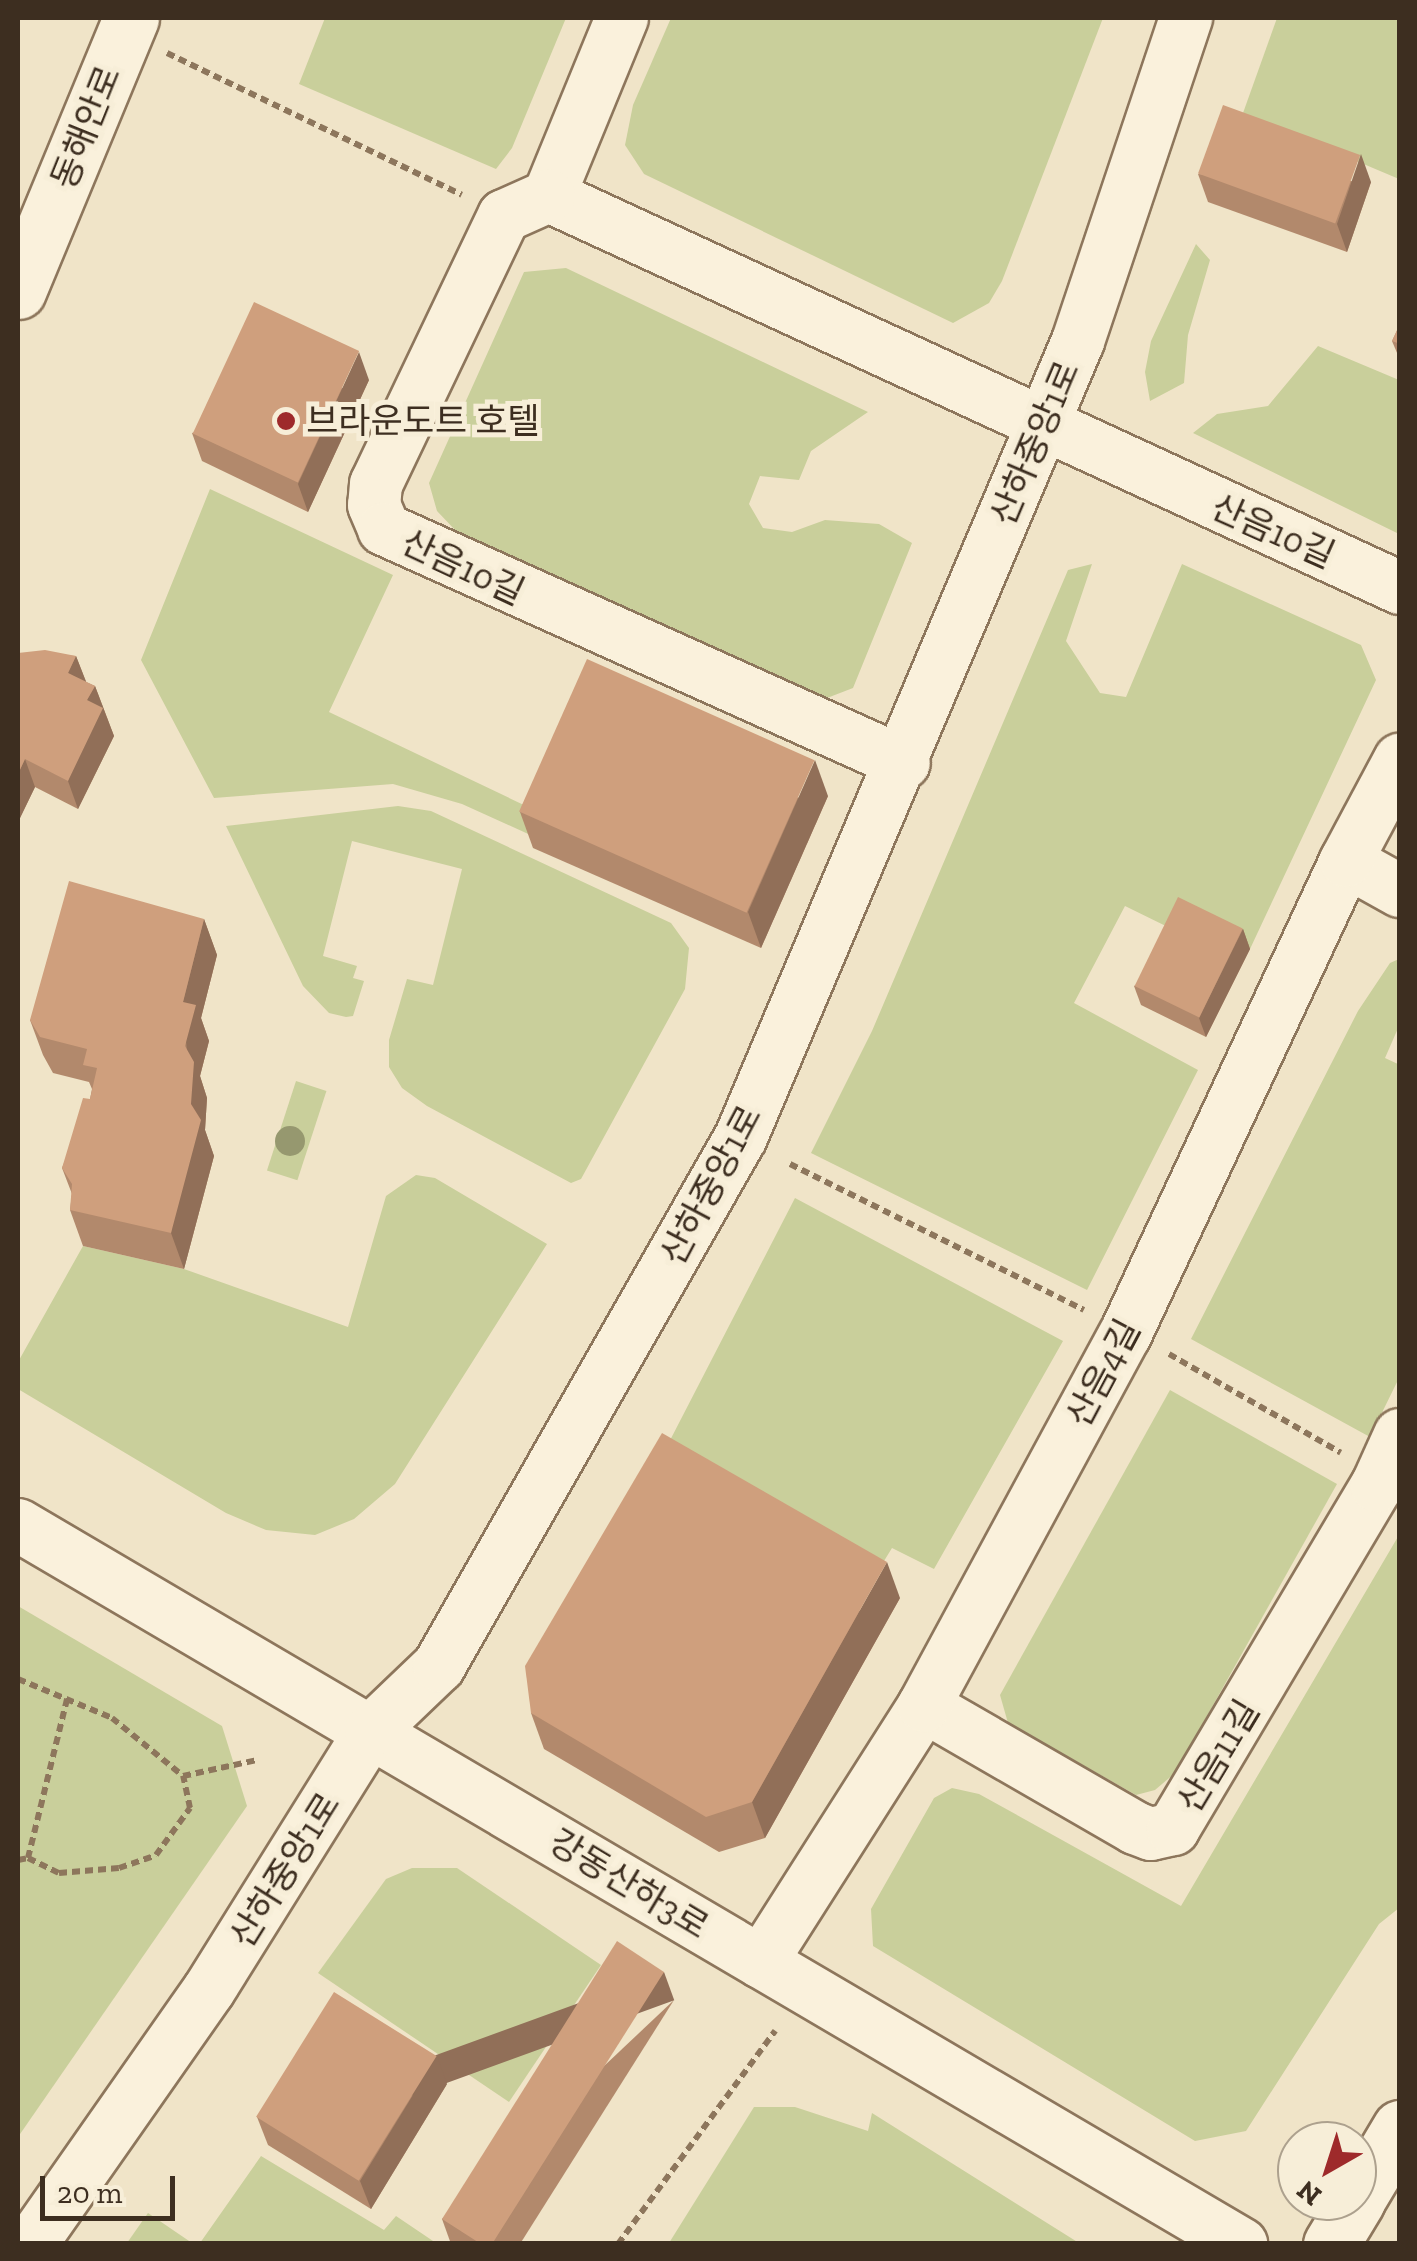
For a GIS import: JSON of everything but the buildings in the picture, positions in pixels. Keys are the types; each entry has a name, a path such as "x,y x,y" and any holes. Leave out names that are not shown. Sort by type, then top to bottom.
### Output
{"street":[{"path":"549,196 622,18"},
{"name":"산하중앙1로","path":"30,2244 209,1990 370,1731 439,1666 741,1137 904,763 1078,341 1186,18"},
{"name":"동해안로","path":"18,292 144,33"},
{"name":"산음10길","path":"904,763 396,540 379,521 376,484 504,216 549,196 1040,426 1400,588"},
{"name":"산음4길","path":"762,1962 924,1706 1125,1335 1346,861 1400,760"},
{"path":"1346,861 1400,890"},
{"name":"산음11길","path":"924,1706 1136,1828 1151,1834 1174,1828 1377,1486 1400,1435"},
{"name":"강동산하3로","path":"18,1525 1241,2244"},
{"path":"1377,2167 1400,2128"},
{"path":"1331,2244 1345,2221"}],"path":[{"path":"144,33 469,198"},
{"path":"790,1164 1089,1312"},
{"path":"1168,1353 1347,1456"},
{"path":"18,1679 112,1718 184,1776 190,1808 156,1855 119,1868 60,1873 28,1858 18,1860"},
{"path":"28,1858 67,1700"},
{"path":"184,1776 257,1760"},
{"path":"618,2244 775,2031"}],"green space":[{"path":"325,18 566,18 512,148 496,169 299,84"},
{"path":"671,18 1103,18 1002,281 989,303 953,323 644,174 625,145 633,105"},
{"path":"1277,18 1399,18 1399,179 1243,113"},
{"path":"1196,244 1210,260 1188,335 1184,383 1150,401 1145,372 1151,341"},
{"path":"566,268 868,412 811,451 799,480 760,476 749,504 763,528 792,532 825,520 879,524 912,543 853,688 827,698 457,532 437,511 429,483 524,272"},
{"path":"1318,346 1399,380 1399,534 1193,433 1217,414 1268,406"},
{"path":"210,489 393,575 329,712 547,816 537,838 462,804 393,784 214,798 141,660"},
{"path":"1092,564 1066,641 1100,693 1126,697 1182,564 1361,645 1376,680 1250,949 1186,917 1178,932 1125,906 1074,1003 1198,1070 1087,1290 811,1153 872,1031 1068,570"},
{"path":"398,806 431,811 671,923 689,948 685,989 581,1179 571,1183 427,1106 402,1088 389,1067 389,1040 407,979 433,985 462,869 352,841 323,956 357,966 353,978 364,981 353,1016 346,1017 329,1013 303,986 226,826"},
{"path":"1399,959 1399,1026 1385,1058 1400,1065 1399,1378 1370,1437 1191,1339 1358,1011 1390,963"},
{"path":"296,1081 326,1091 297,1180 267,1170"},
{"path":"416,1175 435,1178 547,1244 395,1484 354,1519 315,1535 266,1530 226,1513 18,1389 18,1362 83,1246 184,1269 348,1327 386,1196"},
{"path":"795,1198 1063,1341 934,1569 892,1548 876,1574 664,1452"},
{"path":"1170,1390 1337,1484 1175,1773 1155,1790 1136,1795 1008,1723 1000,1695"},
{"path":"1399,1535 1399,1908 1379,1924 1246,2131 1195,2141 873,1946 871,1909 934,1798 952,1788 979,1794 1181,1906"},
{"path":"18,1606 222,1726 247,1806 18,2137"},
{"path":"412,1868 457,1868 601,1965 509,2102 318,1973 386,1879"},
{"path":"754,2107 795,2107 868,2131 872,2113 1079,2243 669,2243"},
{"path":"261,2156 384,2230 396,2216 436,2243 200,2243"},
{"path":"148,2213 192,2243 127,2243"}],"place":[{"name":"브라운도트 호텔","path":"286,421"}]}
